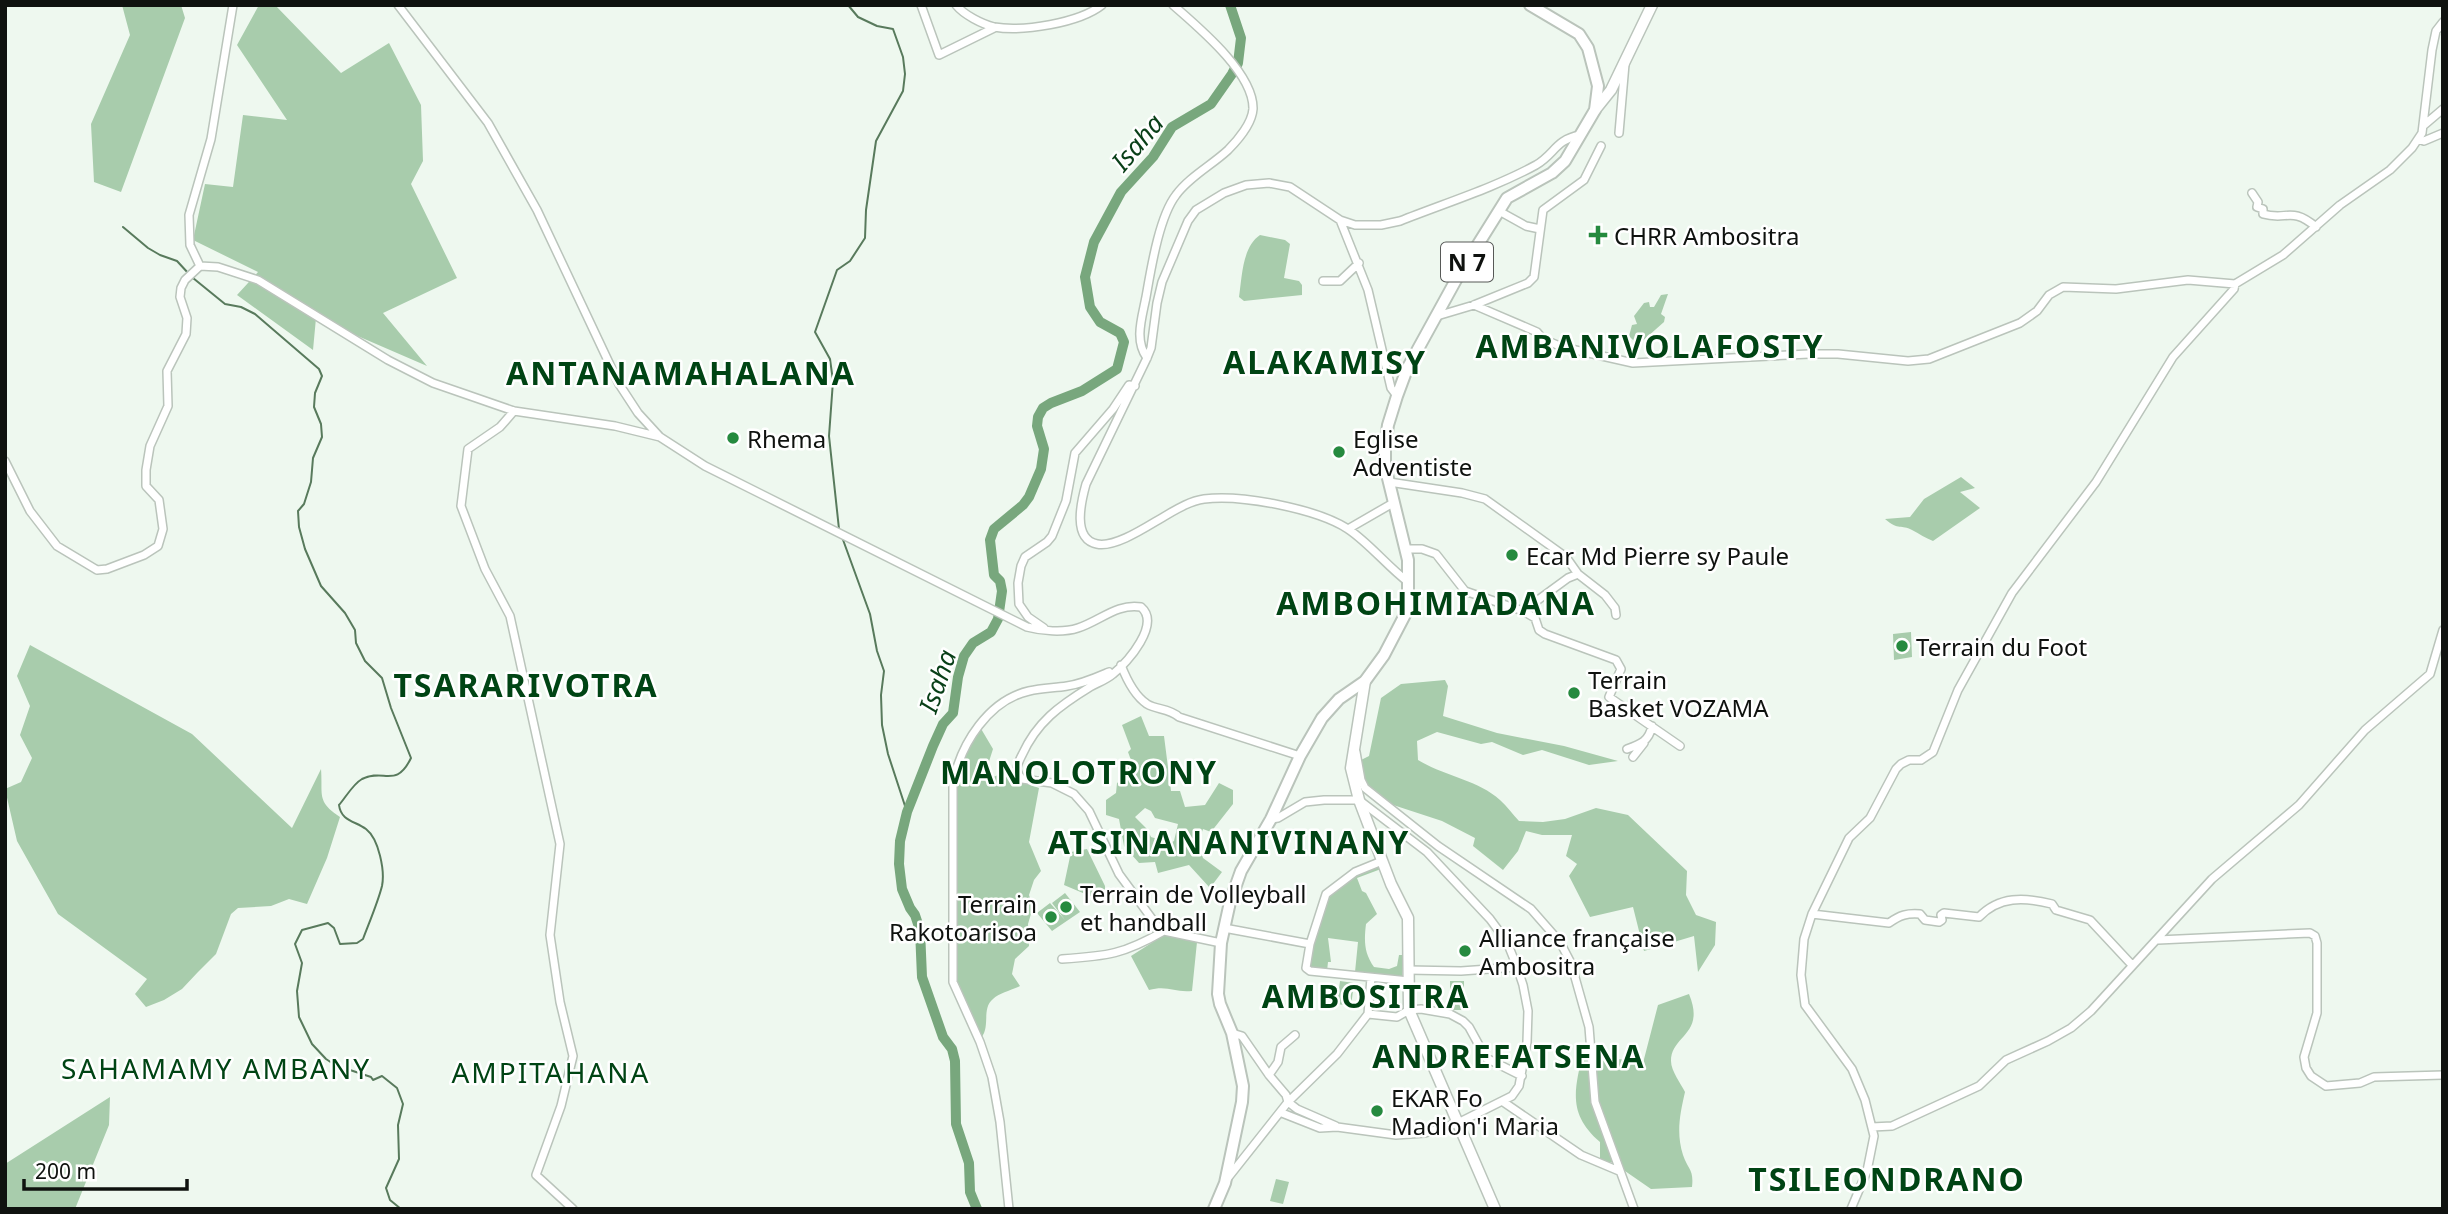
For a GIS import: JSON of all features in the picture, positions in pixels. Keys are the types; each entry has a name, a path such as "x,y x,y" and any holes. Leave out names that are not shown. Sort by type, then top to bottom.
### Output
{"main road":[{"path":"1530,5 1579,34 1588,48 1598,86 1595,110"},
{"name":"N 7","path":"1214,1209 1225,1183 1243,1086 1232,1033 1218,994 1221,943 1230,902 1241,871 1271,819 1300,756 1328,709 1365,681 1406,617 1410,600 1406,549 1385,466 1388,425 1396,396 1407,369 1457,278 1507,198 1552,173 1565,161 1595,110"}],"street":[{"path":"200,265 190,245 189,215 211,139 233,5"},
{"path":"398,5 488,123 537,210 619,384 638,413 660,438 705,466 1027,627 1048,630 1076,629 1121,607 1141,607 1149,617 1146,633 1112,675 1053,711 1029,739 1016,766 1017,774 1022,779 1052,783 1074,794 1089,811 1119,874 1158,927 1164,931 1221,943"},
{"path":"921,5 939,55 996,27"},
{"path":"956,5 976,20 996,27 1018,28 1071,20 1089,14 1102,5"},
{"path":"1147,358 1139,341 1151,268 1166,212 1176,194 1230,148 1247,125 1253,109 1244,82 1225,54 1174,5"},
{"path":"1595,110 1611,90 1652,5"},
{"path":"1474,305 1537,332 1543,339 1562,347 1633,363 1809,354 1909,361 1929,359 2020,323 2037,311 2049,295 2063,287 2116,289 2188,280 2235,284 2283,255 2340,205 2404,158 2419,139 2423,127 2432,50 2436,31 2443,22"},
{"path":"1619,133 1626,60"},
{"path":"2423,127 2443,109"},
{"path":"2419,139 2424,141 2443,133"},
{"path":"1409,582 1348,529 1274,504 1234,498 1202,500 1181,506 1127,537 1102,545 1094,544 1084,537 1080,521 1081,502 1092,468 1135,386 1151,348 1162,282 1188,220 1207,202 1246,186 1281,184 1340,219 1355,225 1381,225 1400,221 1519,173 1540,163 1566,138 1580,135"},
{"path":"1437,316 1474,305 1534,277 1543,210 1584,180 1601,145"},
{"path":"2252,193 2258,207 2263,209 2263,214 2271,216 2291,213 2305,218 2316,227"},
{"path":"1499,211 1526,226 1540,229"},
{"path":"1340,219 1368,290 1391,388 1396,396"},
{"path":"1323,281 1340,281 1359,263"},
{"path":"5,461 30,511 57,545 97,570 144,555 158,546 163,529 159,500 146,486 146,470 150,446 168,406 167,371 186,334 187,318 180,297 181,288 200,265"},
{"path":"200,265 218,267 258,280 388,360 433,383 514,411 615,426 660,438"},
{"path":"1851,1209 1872,1153 1872,1127 1860,1083 1805,1005 1801,975 1804,939 1812,914 1849,838 1876,808 1896,769 1909,760 1921,760 1933,752 1958,690 2012,593 2096,482 2173,357 2234,289 2235,284"},
{"path":"1048,630 1028,617 1019,604 1017,583 1021,566 1025,557 1052,536 1066,501 1078,448 1129,385 1135,386"},
{"path":"514,411 500,427 468,449 461,506 485,569 510,616 560,844 550,935 573,1056 561,1106 536,1175 573,1209"},
{"path":"1389,482 1485,499 1566,557 1578,574 1605,595 1615,608 1616,615"},
{"path":"1348,529 1394,503"},
{"path":"1406,549 1422,549 1437,554 1464,586 1465,591 1523,611 1535,618 1539,630 1545,634 1616,660 1621,669 1609,697 1680,746"},
{"path":"1523,611 1568,578 1578,574"},
{"path":"1872,1127 1892,1126 1979,1086 2006,1060 2071,1028 2091,1011 2212,879 2300,805 2365,730 2430,674 2443,629"},
{"path":"1120,667 1127,681 1147,704 1300,756"},
{"path":"1009,1209 1000,1122 992,1077 980,1042 953,982 955,772 959,759 978,726 1003,701 1031,690 1085,682 1120,667"},
{"path":"1365,681 1351,768 1359,800 1382,861 1408,918 1409,1010 1495,1209"},
{"path":"1633,757 1650,735 1652,726"},
{"path":"1627,749 1644,742"},
{"path":"1352,750 1356,752 1365,788 1438,846 1531,909 1560,942 1571,963 1589,1027 1595,1102 1634,1209"},
{"path":"1271,819 1305,803 1359,800 1427,852 1490,919 1507,942 1524,985 1528,1012 1522,1076 1512,1096 1458,1123 1411,1135 1337,1127 1320,1128 1282,1113"},
{"path":"1382,861 1355,872 1326,894 1310,944 1306,968 1310,971 1371,978 1517,967"},
{"path":"1812,914 1889,923 1900,915 1912,913 1920,914 1925,920 1938,922 1942,920 1941,915 1944,913 1979,917 1990,906 2008,900 2030,899 2052,904 2056,910 2090,920 2132,965"},
{"path":"1224,929 1310,944"},
{"path":"1062,959 1106,956 1135,947 1164,931"},
{"path":"2158,940 2310,933 2315,936 2317,943 2317,1013 2304,1057 2311,1076 2326,1086 2360,1083 2374,1077 2443,1075"},
{"path":"1225,1183 1289,1102 1337,1054 1368,1014 1371,978"},
{"path":"1368,1014 1397,1017 1409,1010 1450,1014 1463,1021 1486,1058 1522,1076"},
{"path":"1232,1033 1242,1036 1289,1102 1297,1109 1337,1127"},
{"path":"1269,1075 1278,1062 1281,1047 1295,1035"},
{"path":"1502,1101 1581,1155 1619,1171"}],"green space":[{"path":"122,5 181,5 185,18 121,192 94,182 91,124 130,35"},
{"path":"259,5 275,5 341,73 389,43 421,105 423,161 411,184 457,278 383,313 427,366 316,318 313,350 237,295 258,272 193,240 205,184 233,187 243,115 287,120 237,45"},
{"path":"1260,235 1285,240 1290,244 1284,278 1299,281 1302,295 1244,301 1239,297 1246,255"},
{"path":"1668,294 1661,314 1665,317 1664,322 1638,345 1629,336 1632,325 1637,324 1634,316 1644,303 1649,302 1650,307 1654,307 1661,295"},
{"path":"1961,477 1975,488 1960,492 1980,508 1933,541 1885,519 1910,517 1924,499"},
{"name":"Terrain du Foot","path":"1911,632 1912,657 1894,660 1893,634"},
{"path":"30,645 192,734 292,828 321,769 322,797 327,806 340,817 327,858 307,904 289,899 271,906 238,908 231,914 216,954 182,989 146,1007 135,994 147,979 58,914 17,841 5,789 21,782 32,758 20,735 30,706 17,676"},
{"path":"1445,680 1448,686 1443,716 1497,733 1564,746 1618,761 1589,765 1542,750 1523,755 1492,742 1481,744 1437,732 1417,741 1418,760 1491,793 1503,802 1519,821 1565,819 1596,808 1628,815 1687,871 1686,895 1696,915 1716,922 1715,945 1698,972 1694,936 1644,951 1633,907 1590,917 1569,876 1577,864 1566,856 1572,835 1542,835 1526,831 1518,851 1503,870 1473,846 1475,838 1442,821 1384,802 1365,785 1359,761 1369,756 1381,698 1401,684"},
{"path":"1141,716 1149,736 1164,736 1171,791 1180,791 1185,807 1205,805 1219,783 1233,790 1233,804 1211,832 1203,829 1198,843 1203,858 1222,872 1210,888 1189,865 1158,873 1155,862 1139,863 1124,846 1119,819 1106,815 1106,800 1116,793 1117,783 1125,778 1122,768 1132,763 1128,752 1131,749 1122,725","holes":["1145,808 1151,811 1155,818 1178,824 1174,841 1170,843 1151,837 1135,817"]},
{"path":"980,727 993,749 984,777 989,779 1000,774 1039,788 1029,842 1041,871 1034,880 1029,895 1033,907 1028,924 1029,946 1015,959 1012,974 1020,986 999,995 989,1003 981,1038 955,981 955,783 962,760"},
{"path":"1087,849 1105,886 1097,899 1064,885 1071,852"},
{"path":"1379,866 1381,869 1357,878 1377,914 1366,924 1367,952 1374,967 1389,969 1397,966 1399,955 1403,955 1402,976 1355,972 1358,942 1328,938 1331,962 1328,962 1327,971 1310,968 1310,955 1328,896 1356,874"},
{"path":"1065,893 1080,912 1052,931 1037,913 1050,903 1065,920 1052,903"},
{"path":"1164,935 1197,942 1192,991 1161,988 1149,990 1131,956"},
{"path":"1340,981 1354,983 1351,1006 1337,1004"},
{"path":"1450,981 1464,981 1464,1010 1450,1010"},
{"path":"1689,994 1693,1008 1691,1026 1672,1052 1671,1065 1685,1092 1679,1131 1683,1155 1691,1173 1692,1187 1651,1189 1612,1162 1600,1162 1600,1142 1590,1132 1578,1112 1577,1079 1583,1053 1643,1063 1658,1005"},
{"path":"110,1097 109,1125 75,1209 5,1209 5,1164"},
{"path":"1276,1179 1289,1182 1283,1204 1270,1201"}],"waterway":[{"path":"839,529 829,436 833,381 830,359 815,332 837,270 850,261 865,238 866,210 876,141 903,91 905,74 903,57 893,29 877,26 858,17 848,5"},
{"name":"Isaha","path":"977,1209 970,1192 969,1163 956,1124 955,1061 952,1049 943,1037 922,977 920,930 902,889 900,841 907,812 933,746 943,724 953,713 964,656 973,643 991,632 998,619 1002,591 1000,581 994,575 990,540 994,529 1029,497 1041,469 1044,449 1037,426 1038,417 1043,408 1051,403 1082,391 1117,369 1124,342 1120,333 1100,322 1090,307 1085,277 1094,242 1121,192 1153,157 1172,127 1211,104 1232,74 1238,63 1241,38 1230,5"},
{"path":"123,227 148,248 177,261 189,274"},
{"path":"193,278 225,304 241,307 255,314 319,369 322,376 315,393 314,407 321,424 322,437 313,458 311,482 304,504 298,511 299,527 321,586 345,613 355,630 356,643 365,661 382,678 411,758 400,773 362,779 339,805 346,818 371,834 382,864 382,886 363,939 357,943 340,944 334,928 328,923 302,930 295,944 302,963 297,991 299,1017 312,1044 335,1065 373,1080 382,1076 397,1088 403,1104 398,1125 399,1159 386,1188 390,1200 401,1209"},
{"path":"842,537 870,614 884,671 881,695 882,725 888,754 907,812"}],"place":[{"name":"CHRR Ambositra","path":"1598,235"},
{"name":"Rhema","path":"733,438"},
{"name":"Eglise Adventiste","path":"1339,452"},
{"name":"Ecar Md Pierre sy Paule","path":"1512,555"},
{"name":"Terrain du Foot","path":"1902,646"},
{"name":"Terrain Basket VOZAMA","path":"1574,693"},
{"name":"Terrain de Volleyball et handball","path":"1066,907"},
{"name":"Terrain Rakotoarisoa","path":"1051,917"},
{"name":"Alliance française Ambositra","path":"1465,951"},
{"name":"EKAR Fo Madion'i Maria","path":"1377,1111"}],"district":[{"name":"AMBANIVOLAFOSTY","path":"1650,345"},
{"name":"ALAKAMISY","path":"1325,361"},
{"name":"ANTANAMAHALANA","path":"681,372"},
{"name":"AMBOHIMIADANA","path":"1436,602"},
{"name":"TSARARIVOTRA","path":"526,684"},
{"name":"MANOLOTRONY","path":"1079,771"},
{"name":"ATSINANANIVINANY","path":"1229,841"},
{"name":"AMBOSITRA","path":"1366,995"},
{"name":"ANDREFATSENA","path":"1509,1055"},
{"name":"SAHAMAMY AMBANY","path":"216,1068"},
{"name":"AMPITAHANA","path":"551,1072"},
{"name":"TSILEONDRANO","path":"1887,1178"}]}
